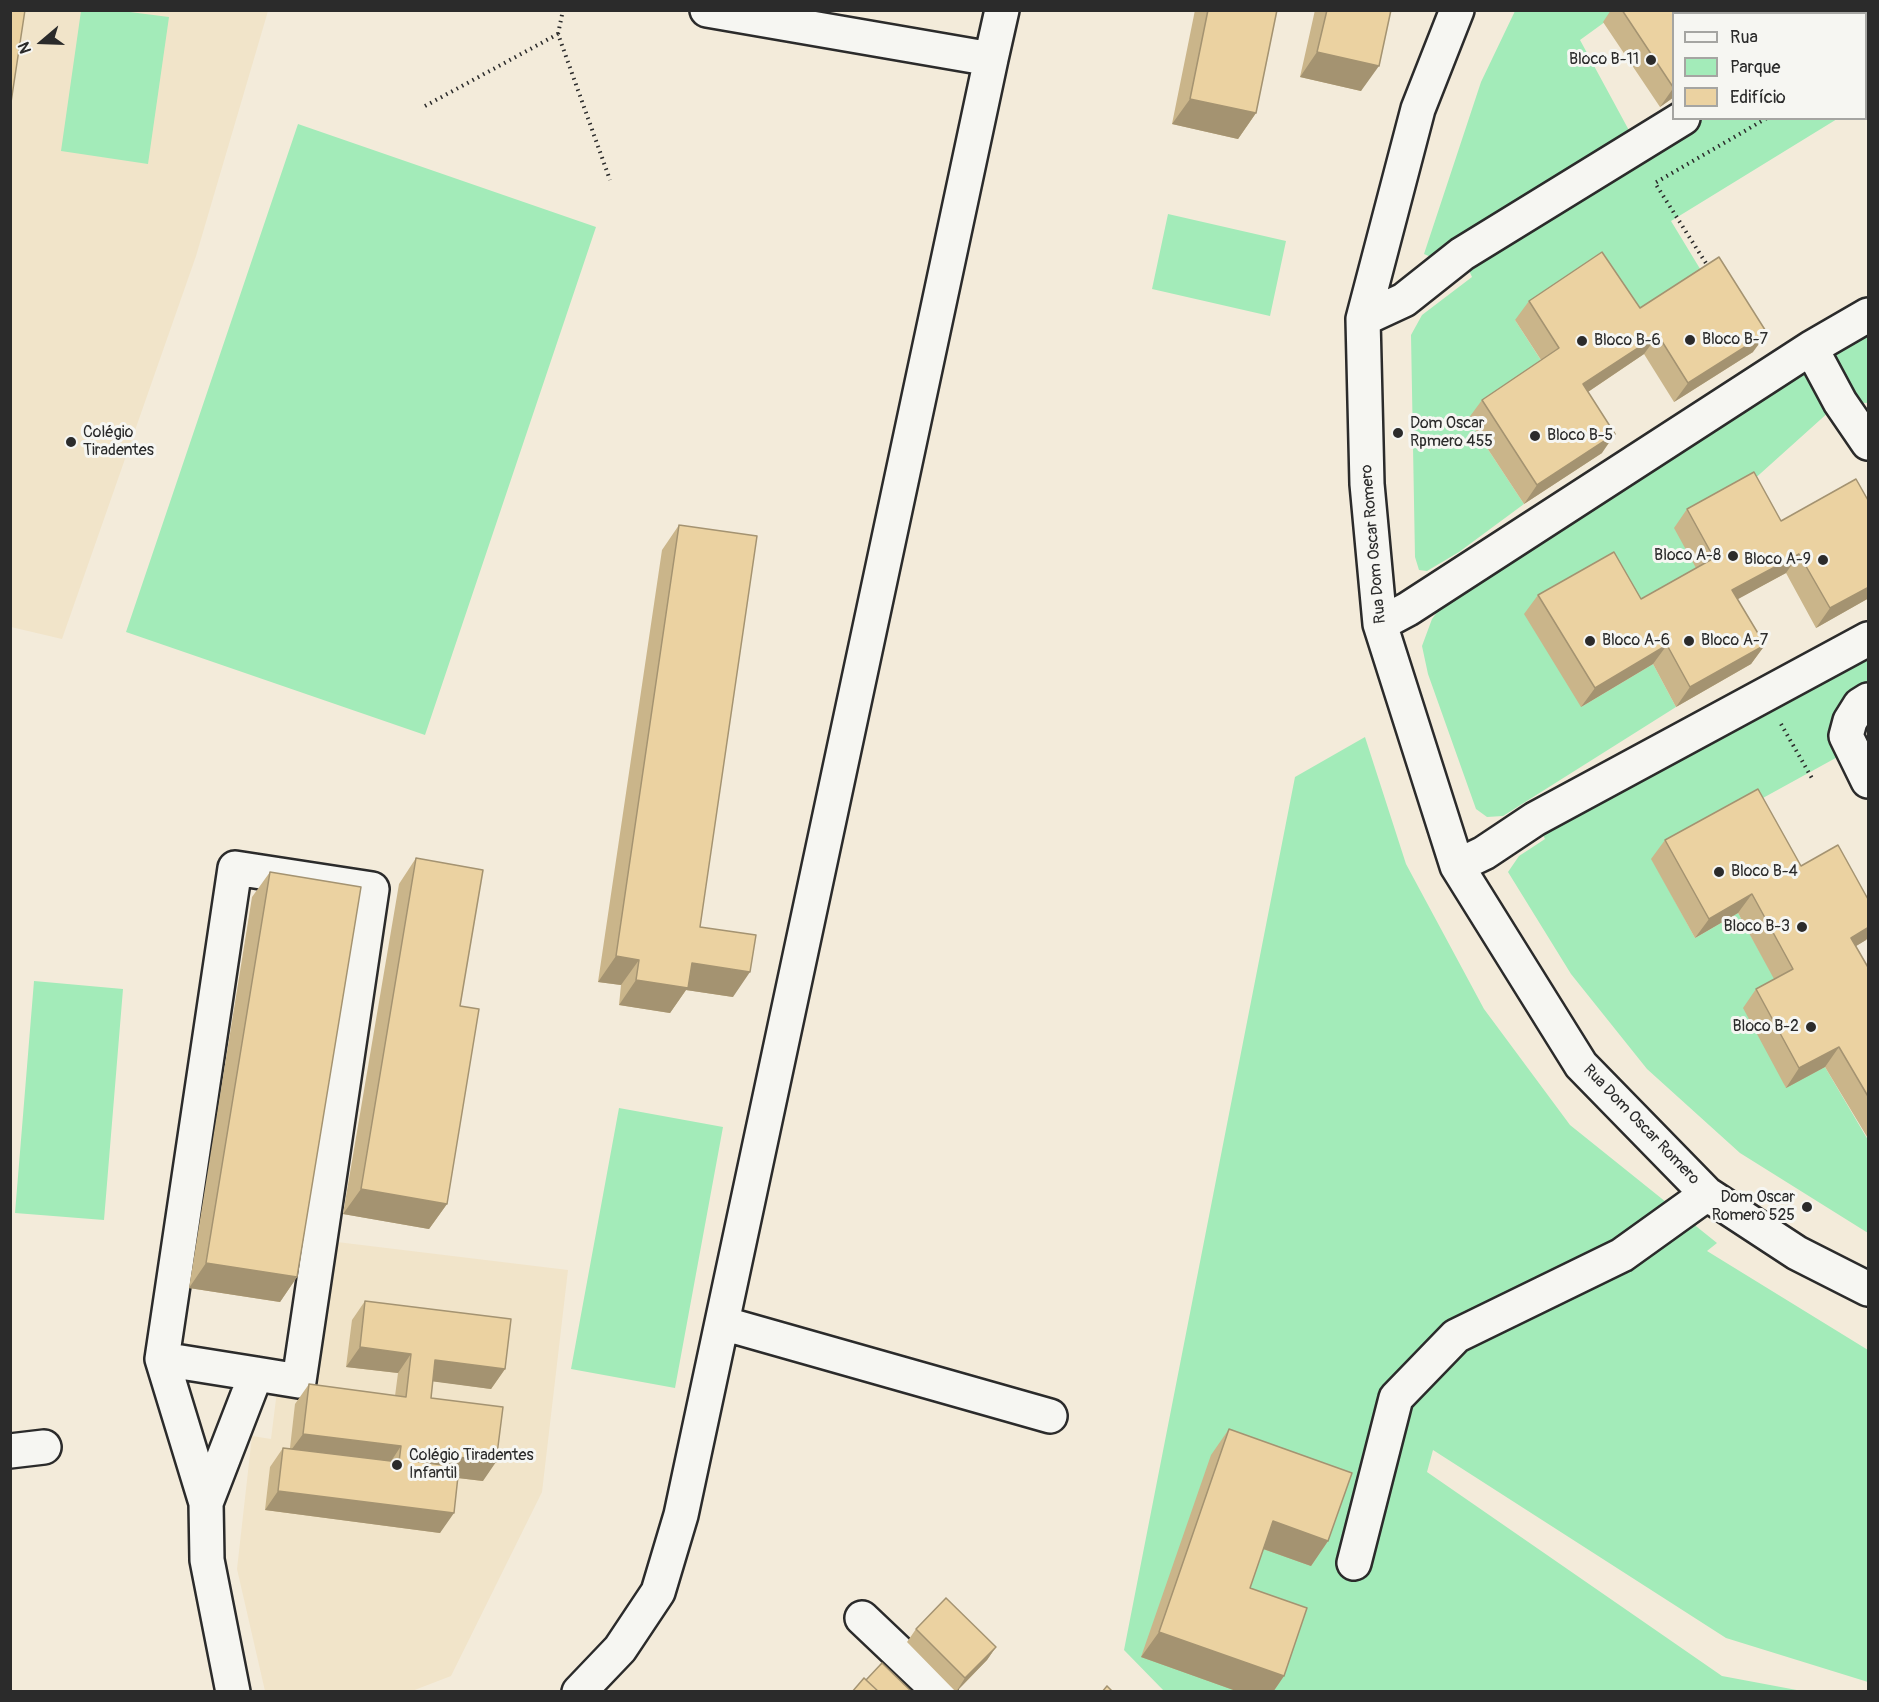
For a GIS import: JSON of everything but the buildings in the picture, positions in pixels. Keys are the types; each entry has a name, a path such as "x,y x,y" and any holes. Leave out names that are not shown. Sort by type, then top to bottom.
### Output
{"street":[{"path":"707,10 991,59"},
{"path":"579,1692 620,1649 658,1592 681,1515 1002,10"},
{"name":"Rua Dom Oscar Romero","path":"1457,10 1418,109 1363,319 1366,484 1380,624 1457,866 1581,1065 1707,1194 1797,1253 1869,1289"},
{"path":"1363,319 1404,300 1462,254 1680,120"},
{"path":"1380,624 1408,609 1811,348 1869,315"},
{"path":"1811,348 1840,402 1869,443"},
{"path":"1457,866 1484,853 1535,819 1869,639"},
{"path":"1869,700 1860,705 1850,721 1846,736 1869,781"},
{"path":"162,1359 299,1381 372,889 235,868 162,1359 206,1503 207,1560 233,1692"},
{"path":"1354,1563 1396,1398 1456,1336 1623,1255 1707,1194"},
{"path":"722,1323 1050,1416"},
{"path":"206,1503 256,1374"},
{"path":"10,1450 44,1447"},
{"path":"862,1618 940,1692"}],"path":[{"path":"563,10 558,34 610,180"},
{"path":"425,106 558,34"},
{"path":"1712,274 1655,183 1764,120"},
{"path":"1779,721 1813,780"}],"shaded area":[{"name":"Colégio Tiradentes","path":"11,11 268,11 196,256 62,639 11,627"},
{"name":"Colégio Tiradentes Infantil","path":"337,1242 568,1270 542,1492 451,1676 412,1691 265,1691 237,1569 252,1436 271,1439 277,1391 312,1395"}],"green space":[{"path":"81,11 122,11 169,17 148,164 61,151"},
{"path":"1515,11 1620,11 1580,40 1638,147 1681,120 1835,120 1671,221 1705,277 1626,327 1515,320 1546,368 1468,419 1524,504 1459,552 1427,571 1419,570 1415,557 1411,335 1422,315 1472,277 1454,239 1431,257 1424,254 1481,82"},
{"path":"1868,11 1867,100 1867,12"},
{"path":"298,124 596,227 425,735 126,632"},
{"path":"1168,214 1286,241 1270,316 1152,289"},
{"path":"1868,315 1868,403 1840,402 1741,491 1701,577 1581,707 1653,664 1676,707 1503,816 1487,817 1476,809 1428,674 1422,646 1432,619 1469,569"},
{"path":"1868,639 1868,701 1852,749 1652,859 1695,938 1738,913 1780,988 1785,1087 1825,1067 1868,1140 1868,1233 1740,1153 1647,1069 1571,974 1508,872 1519,856 1545,839 1535,819"},
{"path":"1365,737 1406,864 1484,1009 1570,1125 1717,1243 1707,1251 1868,1350 1868,1682 1726,1638 1433,1450 1427,1472 1722,1676 1802,1691 1164,1691 1124,1650 1295,777"},
{"path":"34,981 123,989 104,1220 15,1213"},
{"path":"619,1108 723,1127 675,1388 571,1369"}],"place":[{"name":"Bloco B-11","path":"1651,60"},
{"name":"Bloco B-7","path":"1690,340"},
{"name":"Bloco B-6","path":"1582,341"},
{"name":"Dom Oscar Rpmero 455","path":"1398,433"},
{"name":"Bloco B-5","path":"1535,436"},
{"name":"Colégio Tiradentes","path":"71,442"},
{"name":"Bloco A-8","path":"1733,556"},
{"name":"Bloco A-9","path":"1823,560"},
{"name":"Bloco A-6","path":"1590,641"},
{"name":"Bloco A-7","path":"1689,641"},
{"name":"Bloco B-4","path":"1719,872"},
{"name":"Bloco B-3","path":"1802,927"},
{"name":"Bloco B-2","path":"1811,1027"},
{"name":"Dom Oscar Romero 525","path":"1807,1207"},
{"name":"Colégio Tiradentes Infantil","path":"397,1465"}]}
